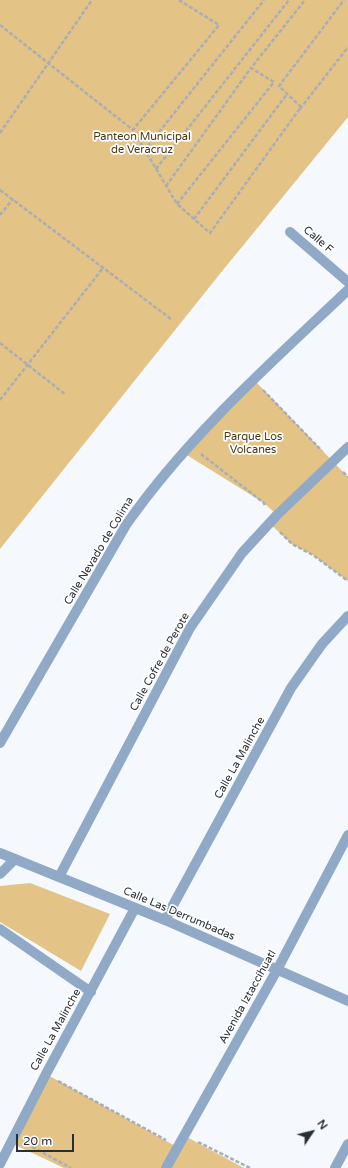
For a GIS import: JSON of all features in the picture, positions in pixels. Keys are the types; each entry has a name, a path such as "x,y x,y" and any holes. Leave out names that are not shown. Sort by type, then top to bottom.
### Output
{"street":[{"name":"Calle F","path":"290,232 348,282"},
{"name":"Calle Nevado de Colima","path":"0,743 126,525 139,506 182,452 254,380 348,290"},
{"name":"Calle Cofre de Perote","path":"59,877 190,628 242,553 277,515 348,448"},
{"name":"Calle La Malinche","path":"165,920 291,688 322,644 348,616"},
{"name":"Avenida Iztaccíhuatl","path":"166,1168 277,970 348,835"},
{"name":"Calle Las Derrumbadas","path":"0,853 14,860 165,920 348,1001"},
{"path":"0,874 14,860"},
{"name":"Calle La Malinche","path":"0,1164 46,1074 136,908"},
{"path":"0,929 91,992"},
{"path":"335,1168 348,1144"}],"path":[{"path":"0,133 92,0"},
{"path":"133,130 219,26 179,0"},
{"path":"144,151 264,0"},
{"path":"156,169 289,0"},
{"path":"166,186 251,68 305,0"},
{"path":"279,86 344,0"},
{"path":"0,25 133,130 144,151 177,204 210,233 301,107 274,82 251,68"},
{"path":"296,114 348,47"},
{"path":"177,204 274,82"},
{"path":"194,219 287,94"},
{"path":"0,190 171,319"},
{"path":"0,215 13,199"},
{"path":"0,400 103,268"},
{"path":"0,343 66,395"},
{"path":"254,380 348,477"},
{"path":"46,1074 178,1147"},
{"path":"185,1135 250,1168"},
{"path":"14,1137 71,1168"}],"green space":[{"name":"Panteon Municipal de Veracruz","path":"0,0 348,0 348,117 219,275 0,549"},
{"name":"Parque Los Volcanes","path":"254,380 348,477 348,581 313,555 292,544 269,523 277,515 264,503 182,452"},
{"path":"30,883 110,914 81,971 0,922 0,886"},
{"path":"46,1074 177,1147 165,1168 64,1168 9,1142"},
{"path":"185,1136 244,1168 167,1168"}]}
